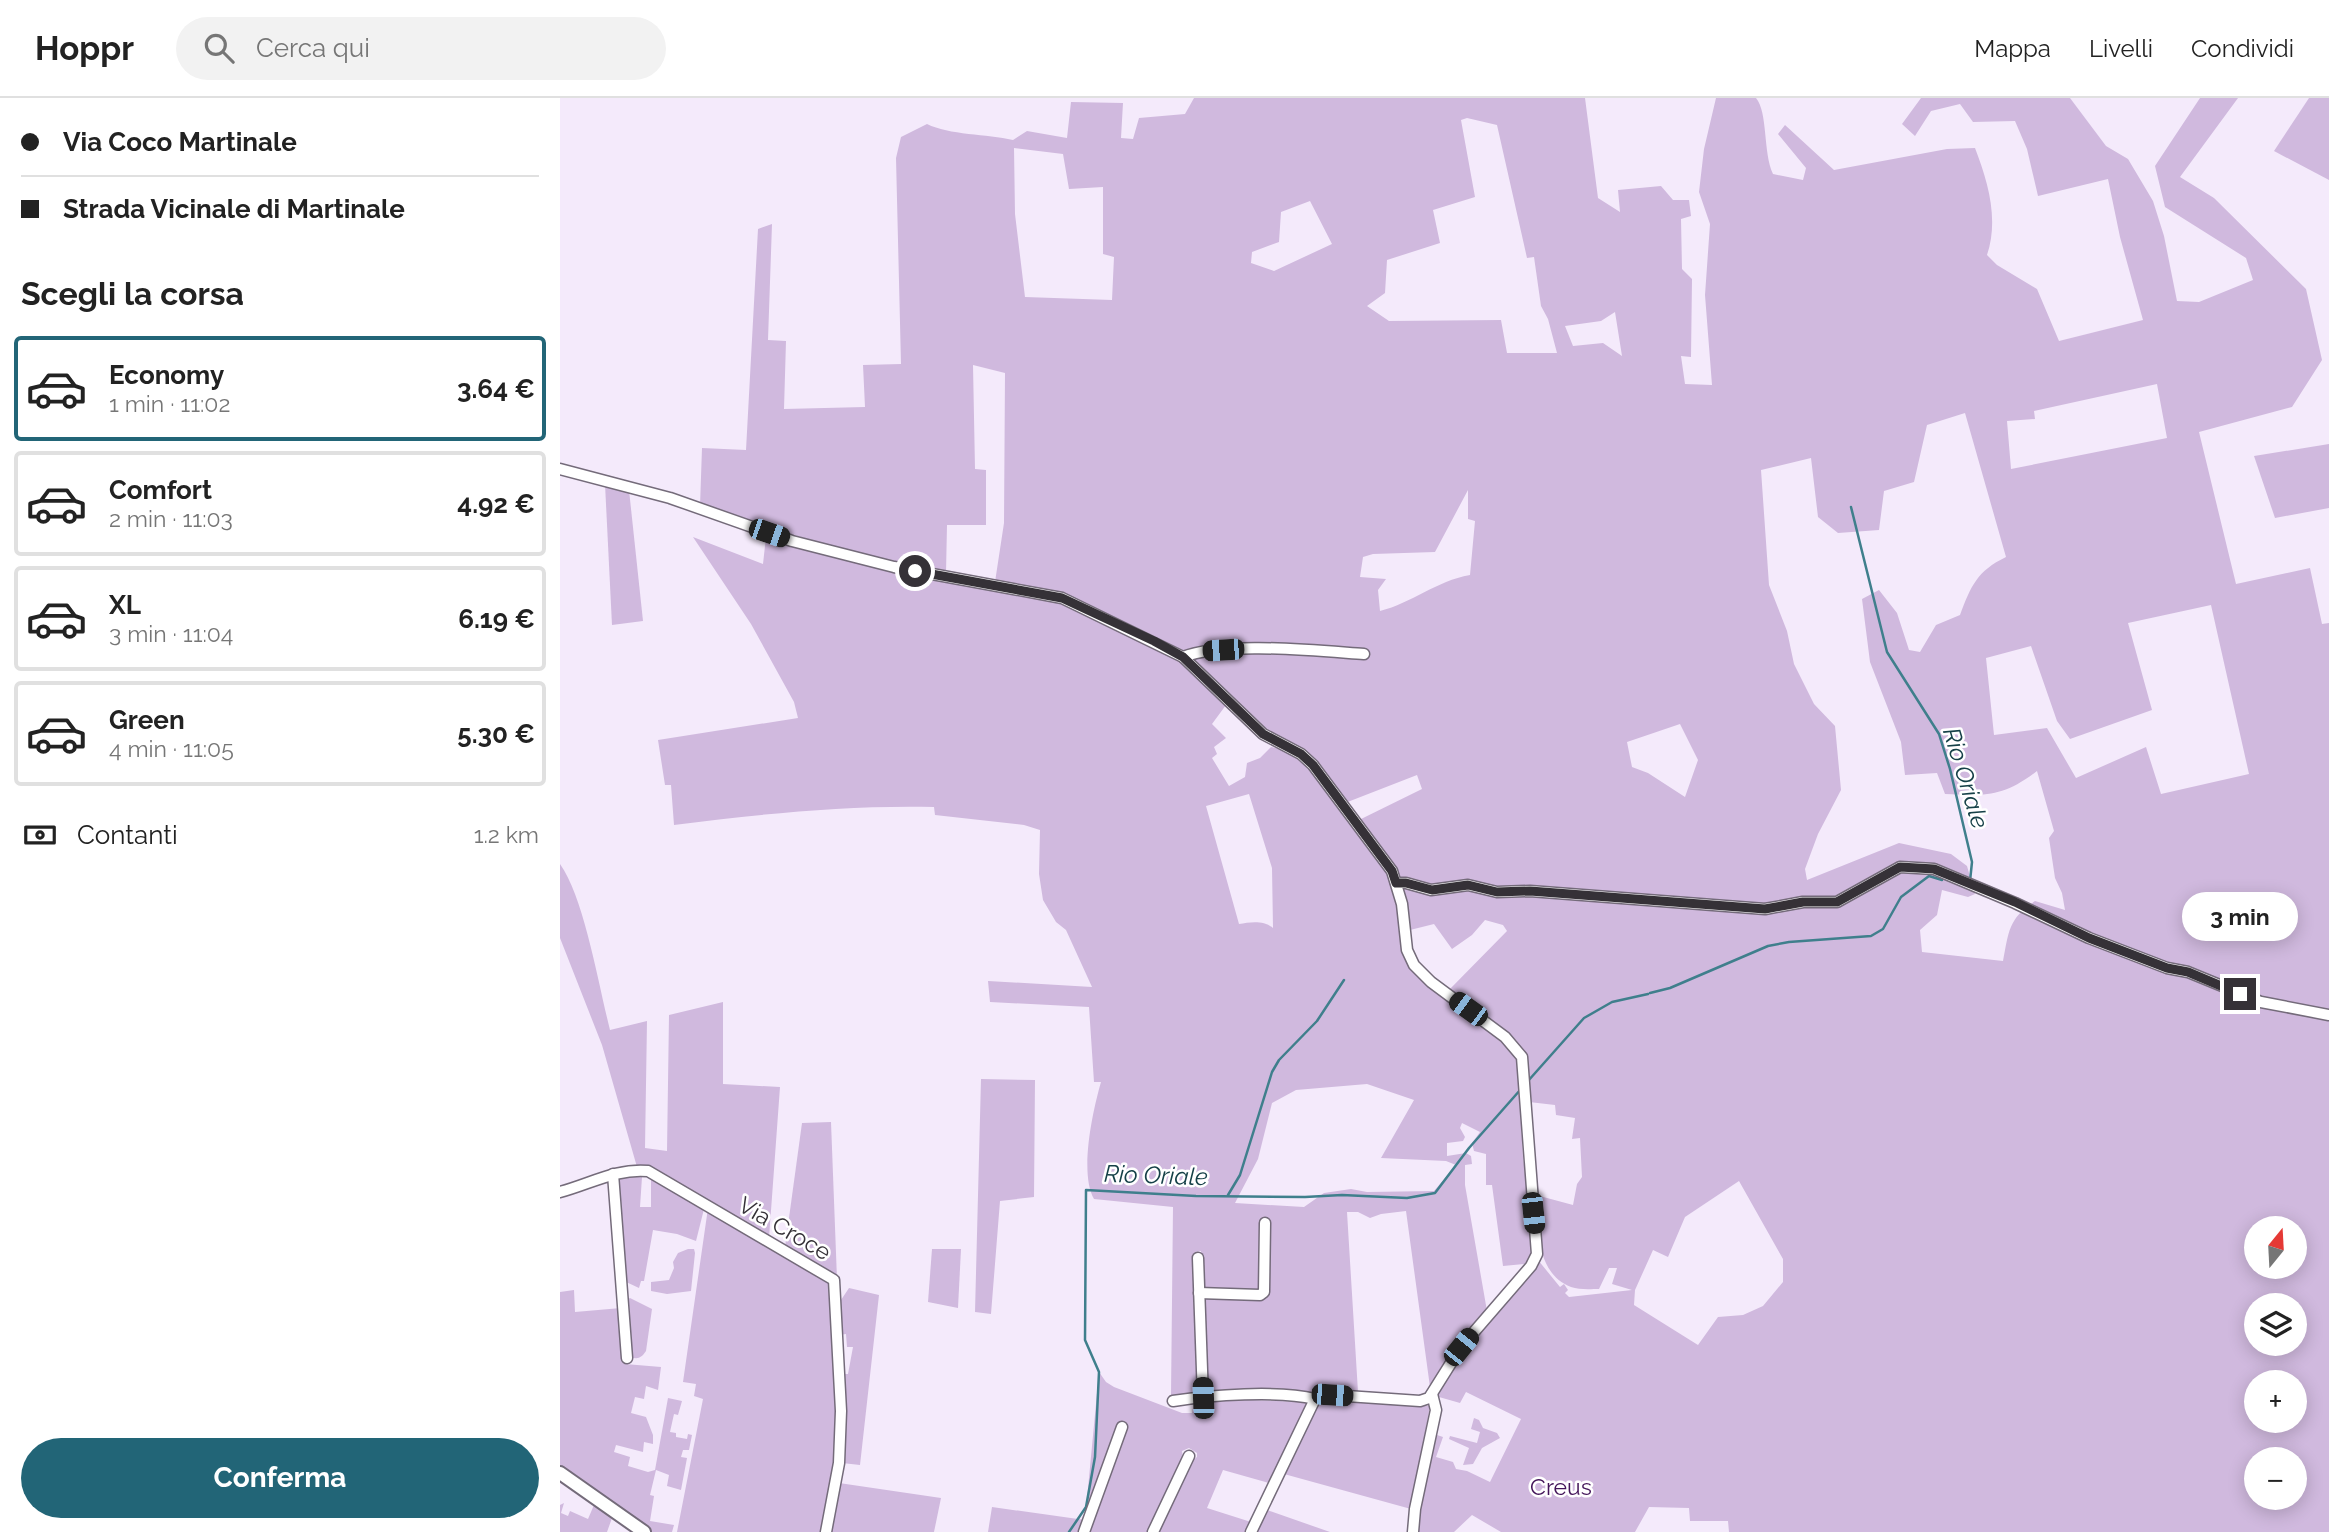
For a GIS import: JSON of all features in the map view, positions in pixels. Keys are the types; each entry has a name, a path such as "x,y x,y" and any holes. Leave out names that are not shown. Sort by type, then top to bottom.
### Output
{"street":[{"path":"560,469 670,498 792,541 894,567 1062,598 1183,657 1263,734 1301,754 1313,765 1392,871 1402,904 1407,950 1414,965 1431,982 1516,1047 1522,1057 1525,1083 1537,1254 1522,1278 1461,1347 1432,1394 1420,1401 1332,1395 1315,1399 1297,1395 1173,1401"},
{"path":"1183,657 1202,651 1248,649 1364,654"},
{"path":"1396,883 1432,890 1468,885 1497,892 1530,891 1765,909 1803,902 1837,902 1900,867 1934,869 2015,902 2089,938 2167,968 2188,972 2261,1002 2329,1015"},
{"name":"Via Croce","path":"560,1192 632,1169 648,1171 834,1280 841,1410 839,1463 825,1532"},
{"path":"613,1174 627,1358"},
{"path":"1199,1293 1260,1295 1264,1292 1265,1223"},
{"path":"1198,1258 1203,1398"},
{"path":"1413,1532 1436,1410 1432,1394"},
{"path":"1251,1532 1315,1399"},
{"path":"1084,1532 1122,1427"},
{"path":"1153,1532 1189,1456"},
{"path":"560,1472 644,1532"}],"green space":[{"name":"Creus","path":"1194,98 1585,98 1598,198 1620,212 1618,190 1661,186 1673,200 1689,200 1691,216 1681,219 1682,269 1692,279 1691,357 1681,356 1685,384 1712,385 1705,295 1710,224 1699,192 1704,149 1716,98 1756,98 1760,104 1773,174 1803,180 1806,168 1778,134 1785,125 1834,170 1947,149 1975,148 1988,187 1992,214 1987,255 1997,265 2037,289 2059,341 2143,320 2120,237 2108,179 2038,196 2027,149 2015,121 1973,122 1960,104 1931,111 1915,136 1902,124 1921,98 2070,98 2106,146 2128,159 2153,201 2164,236 2177,301 2199,302 2253,280 2246,258 2165,207 2155,166 2200,98 2238,98 2180,177 2214,198 2306,289 2322,360 2292,407 2199,432 2236,584 2310,568 2322,624 2329,623 2329,1532 1729,1532 1728,1521 1690,1521 1689,1508 1649,1507 1635,1532 1501,1532 1472,1515 1454,1532 1410,1532 1408,1522 1411,1509 1434,1434 1443,1437 1436,1457 1453,1462 1456,1469 1490,1482 1521,1419 1466,1392 1460,1403 1439,1397 1436,1391 1462,1349 1538,1260 1560,1287 1564,1284 1568,1290 1565,1293 1569,1297 1632,1290 1612,1284 1617,1268 1609,1268 1599,1289 1571,1287 1551,1271 1538,1234 1536,1195 1573,1205 1577,1184 1582,1177 1580,1138 1572,1139 1575,1118 1556,1115 1555,1105 1529,1102 1522,1050 1516,1040 1448,991 1507,931 1503,925 1485,920 1472,935 1452,949 1434,924 1410,930 1397,872 1357,821 1422,789 1417,775 1345,803 1337,788 1315,761 1274,738 1206,676 1104,614 995,582 1004,523 1005,373 973,365 975,469 986,470 986,525 947,525 946,573 853,553 700,506 702,448 746,450 758,229 772,224 768,340 786,341 784,409 865,407 863,365 901,364 896,158 901,137 927,124 946,130 1013,140 1027,131 1067,138 1071,102 1123,103 1121,138 1133,139 1139,118 1185,114","holes":["1467,118 1497,125 1527,258 1534,257 1541,306 1548,319 1557,353 1507,353 1501,320 1389,321 1367,306 1385,293 1387,260 1440,243 1433,210 1475,197 1461,120","1014,148 1063,154 1069,189 1103,187 1103,254 1114,257 1112,300 1025,297 1015,214","1310,201 1332,244 1274,271 1251,263 1252,252 1279,242 1281,212","1615,312 1622,356 1603,343 1573,346 1565,326 1601,321","2157,384 2167,438 2011,469 2007,421 2035,419 2034,411","1965,413 2006,557 1988,568 1976,580 1960,615 1936,625 1920,652 1909,650 1897,613 1879,590 1862,599 1870,662 1901,742 1905,775 1937,773 1945,794 1972,795 2004,790 2037,771 2054,831 2049,838 2055,878 2062,893 2065,910 2035,901 2026,908 2011,927 2003,961 1922,952 1920,930 1937,915 1942,890 1968,897 1975,894 1967,866 1951,854 1899,843 1807,880 1805,869 1818,834 1841,790 1835,726 1814,704 1794,664 1787,631 1769,585 1761,470 1811,458 1818,517 1838,533 1879,530 1884,491 1914,482 1927,425","1468,490 1468,519 1475,521 1470,575 1446,582 1380,611 1378,590 1386,579 1360,577 1363,557 1373,554 1435,552","2211,605 2249,774 2161,794 2146,747 2076,778 2047,728 1994,735 1986,658 2031,646 2057,721 2070,739 2152,710 2128,623","1680,724 1698,760 1685,797 1648,773 1632,767 1627,742","1739,1181 1783,1259 1783,1282 1763,1306 1743,1315 1718,1317 1698,1345 1634,1305 1635,1290 1653,1250 1668,1257 1685,1217"]},
{"path":"2309,98 2329,98 2329,180 2274,151"},
{"path":"2329,444 2329,508 2275,518 2254,456"},
{"path":"605,484 629,490 643,621 612,625"},
{"path":"693,537 763,564 766,537 870,566 1060,600 1181,660 1226,705 1212,724 1226,738 1214,747 1217,754 1212,758 1229,786 1245,777 1247,763 1260,758 1271,747 1285,750 1310,766 1391,872 1412,965 1505,1040 1517,1055 1523,1157 1533,1240 1530,1259 1524,1264 1503,1266 1492,1185 1486,1185 1486,1154 1474,1151 1472,1143 1480,1132 1462,1123 1460,1128 1465,1137 1463,1141 1447,1143 1447,1156 1466,1153 1471,1156 1472,1164 1465,1165 1465,1185 1487,1311 1467,1333 1430,1387 1406,1211 1370,1218 1358,1212 1347,1212 1358,1392 1322,1388 1310,1393 1207,1395 1201,1251 1195,1252 1201,1395 1171,1395 1173,1207 1094,1199 1088,1174 1089,1141 1101,1082 1094,1082 1089,1007 990,1002 988,981 1092,987 1066,930 1056,922 1043,900 1039,874 1040,830 1024,825 935,815 934,807 804,811 674,825 671,785 665,785 658,740 798,718 794,702 751,624","holes":["1249,794 1272,868 1273,928 1261,923 1239,924 1206,806","1367,1084 1414,1100 1381,1158 1446,1161 1456,1165 1434,1191 1367,1192 1351,1189 1324,1193 1304,1207 1235,1203 1258,1159 1272,1103 1296,1090"]},
{"path":"560,864 569,879 583,920 610,1030 647,1021 645,1148 667,1151 669,1015 723,1002 723,1084 780,1087 769,1238 637,1167 602,1045 560,938"},
{"path":"981,1079 1035,1080 1034,1197 1000,1201 991,1314 975,1312"},
{"path":"831,1122 837,1279 785,1247 802,1123"},
{"path":"633,1173 642,1177 640,1207 651,1207 651,1179 704,1209 696,1241 653,1230 644,1281 641,1281 639,1288 624,1281 615,1177"},
{"path":"708,1208 830,1283 838,1463 824,1532 677,1532 703,1399 694,1396 696,1384 683,1382"},
{"path":"694,1249 695,1253 691,1291 667,1294 651,1291 651,1282 669,1280 678,1253"},
{"path":"932,1249 961,1249 958,1308 928,1302"},
{"path":"849,1288 879,1295 860,1465 842,1463 844,1374 848,1374 853,1347 847,1347 846,1334 839,1335 839,1303"},
{"path":"574,1290 575,1312 621,1308 625,1364 661,1367 658,1390 646,1386 644,1399 635,1397 631,1413 646,1417 653,1435 653,1444 644,1442 643,1452 616,1445 614,1452 630,1457 628,1466 648,1472 655,1470 668,1398 682,1401 678,1415 674,1414 670,1432 676,1433 676,1437 687,1439 688,1434 692,1435 689,1450 683,1450 681,1457 687,1458 681,1490 667,1486 669,1475 656,1470 650,1495 654,1496 650,1521 674,1525 672,1532 651,1532 560,1465 560,1292"},
{"path":"630,1298 652,1309 646,1351 638,1358 631,1357 626,1300"},
{"path":"1099,1372 1106,1382 1114,1387 1182,1413 1192,1413 1195,1398 1307,1402 1269,1483 1223,1470 1207,1508 1251,1522 1246,1532 1157,1532 1189,1463 1197,1457 1197,1453 1189,1448 1182,1451 1183,1459 1148,1532 1088,1532 1126,1427 1118,1423 1081,1532 988,1532 992,1507 1085,1520"},
{"path":"1323,1400 1430,1406 1411,1509 1284,1474 1317,1406"},
{"path":"1474,1418 1479,1420 1483,1428 1497,1433 1500,1438 1482,1448 1473,1464 1463,1465 1469,1448 1449,1439 1450,1436 1477,1443 1480,1432 1471,1429"},
{"path":"839,1483 941,1498 934,1532 828,1532"},
{"path":"564,1503 561,1513 568,1516 570,1511 588,1519 594,1505 612,1518 607,1532 560,1532 560,1505"},
{"path":"1267,1510 1330,1532 1257,1532"}],"waterway":[{"name":"Rio Oriale","path":"1851,507 1887,652 1939,734 1972,862 1970,881"},
{"name":"Rio Oriale","path":"1650,993 1670,988 1768,946 1871,936 1883,929 1901,897 1929,876 1942,880"},
{"path":"1228,1195 1240,1175 1272,1072 1279,1060 1317,1021 1344,980"},
{"name":"Rio Oriale","path":"1528,1081 1584,1018 1612,1002 1648,994"},
{"name":"Rio Oriale","path":"1069,1532 1086,1507 1095,1457 1099,1372 1085,1340 1086,1190 1196,1196 1342,1195 1407,1198 1435,1193 1469,1148 1521,1089"}],"route":[{"path":"915,571 1062,598 1183,657 1263,734 1301,754 1313,765 1392,871 1396,883 1432,890 1468,885 1505,893 1530,891 1600,898 1646,898 1765,909 1803,902 1837,902 1900,867 1934,869 2015,902 2089,938 2167,968 2188,972 2240,994"}]}
